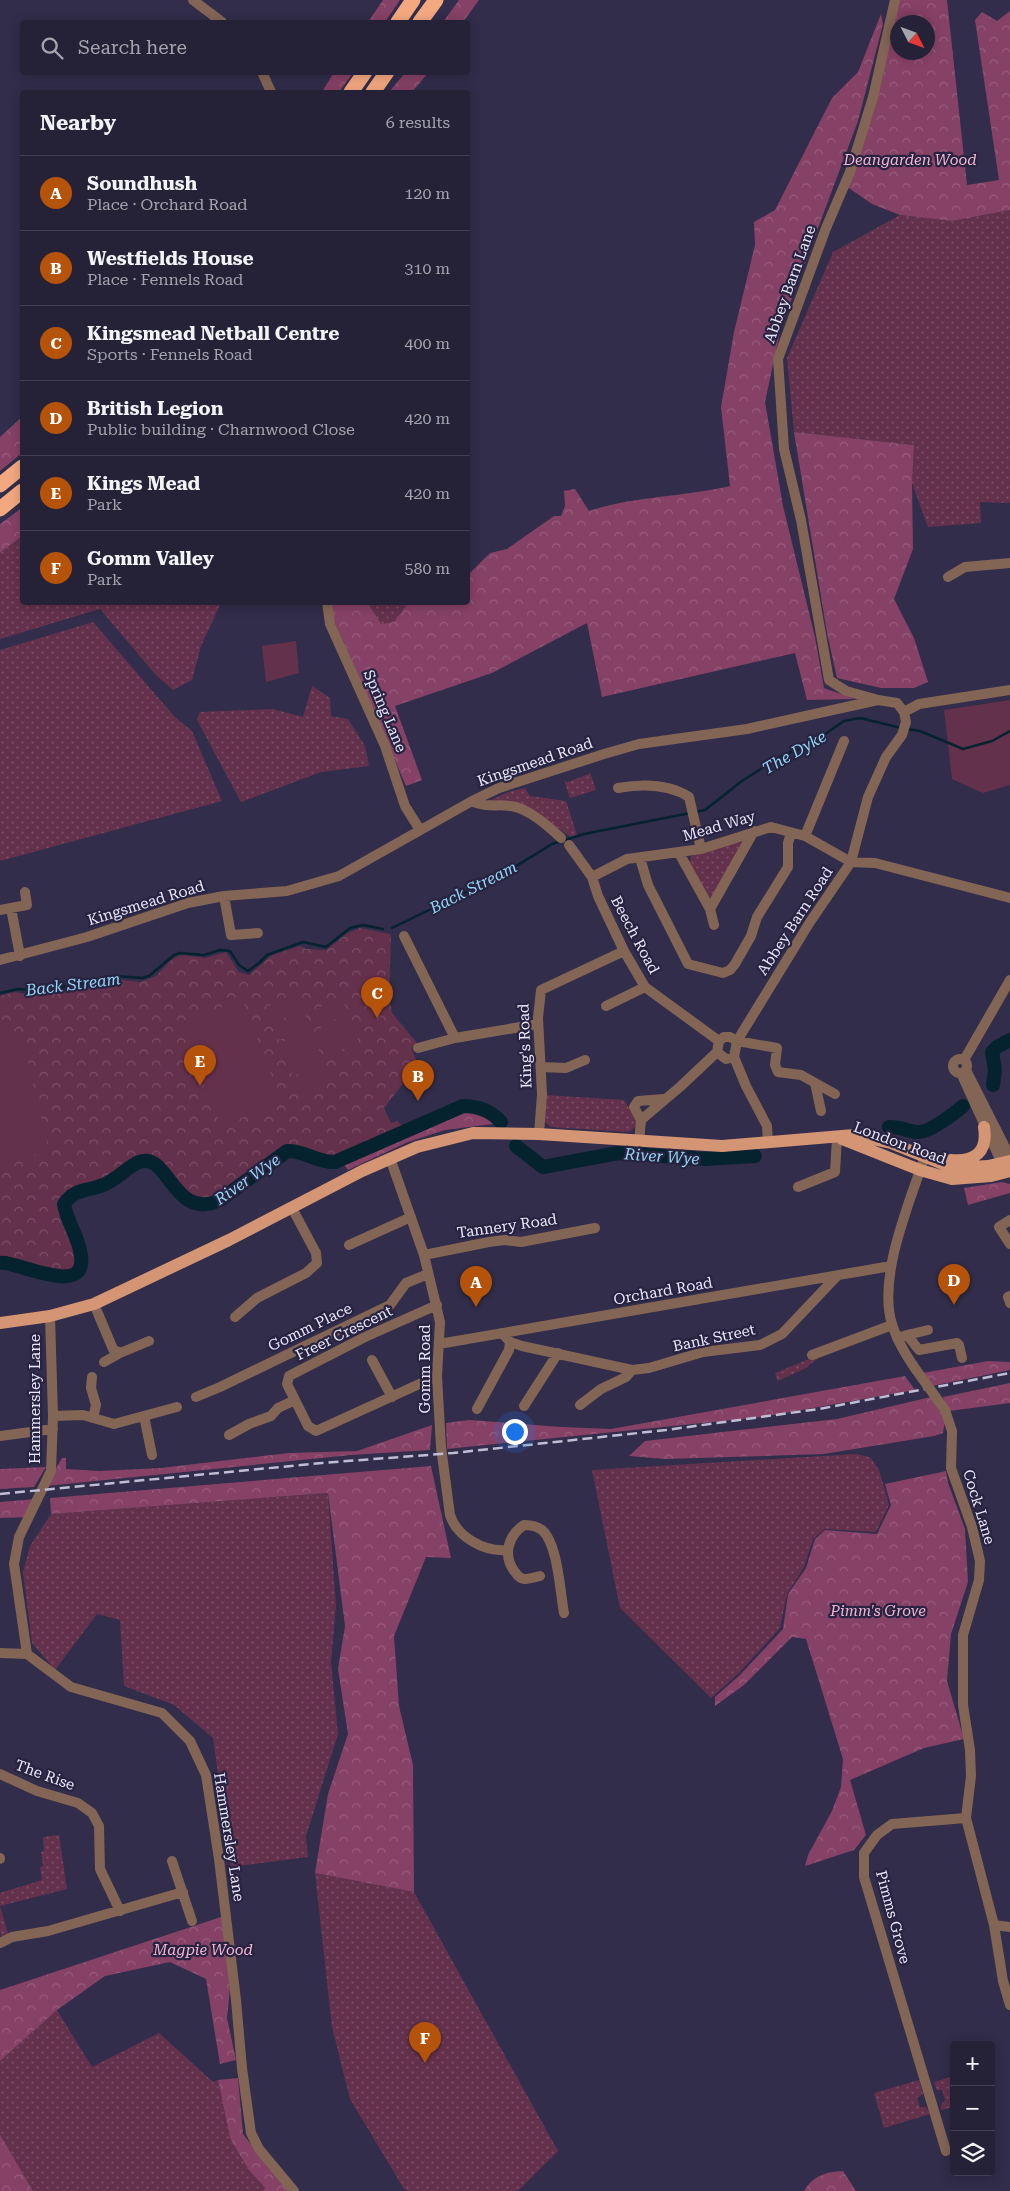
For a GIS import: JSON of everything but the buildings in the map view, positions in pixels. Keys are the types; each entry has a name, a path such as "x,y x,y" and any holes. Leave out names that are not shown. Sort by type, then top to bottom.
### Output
{"highway":[{"path":"399,20 414,0"},
{"path":"421,20 436,0"},
{"path":"352,90 362,75"},
{"path":"374,90 385,75"},
{"path":"0,485 20,469"},
{"path":"0,510 20,493"}],"main road":[{"path":"854,1135 908,1157 923,1161 953,1161 970,1158 981,1152 986,1141 984,1127"},
{"path":"0,1323 50,1316 94,1304 189,1260 390,1158 417,1147 473,1133 539,1134 722,1146 837,1138"},
{"name":"London Road","path":"837,1138 854,1135 900,1146 923,1161"},
{"name":"London Road","path":"837,1138 953,1168 1008,1166"}],"street":[{"path":"192,0 219,20"},
{"name":"Abbey Barn Lane","path":"878,700 846,691 829,680 801,520 784,449 778,359 826,228 850,172 873,97 895,0"},
{"path":"263,75 270,90"},
{"path":"948,577 964,564 1010,562"},
{"name":"Spring Lane","path":"327,605 330,624 385,746 405,806 420,830"},
{"path":"878,700 897,703 905,717 919,704 1010,690"},
{"name":"Kingsmead Road","path":"0,960 87,937 188,903 224,896 287,891 339,876 498,788 639,744 746,729 878,700"},
{"name":"Abbey Barn Road","path":"734,1057 737,1041 810,922 851,862 868,797 886,757 902,735 905,717"},
{"path":"805,836 844,741"},
{"path":"618,788 638,785 679,790 689,797 701,849"},
{"path":"472,801 481,806 513,806 539,819 560,838"},
{"name":"Mead Way","path":"592,877 627,859 701,849 771,827 791,834 805,836 851,862"},
{"path":"710,909 754,831"},
{"path":"640,858 648,885 688,964 723,973 730,970 736,964 751,936 757,917 788,866 788,843 791,834"},
{"name":"Beech Road","path":"569,845 592,877 598,896 624,951 645,987 719,1041"},
{"path":"680,853 710,909 714,925"},
{"path":"851,862 875,863 1010,898"},
{"path":"0,910 27,905 25,892"},
{"path":"224,896 231,935 258,933"},
{"path":"11,908 20,956"},
{"path":"404,936 455,1038"},
{"name":"King's Road","path":"539,1134 541,1067 538,1024 541,990 624,951"},
{"path":"1008,1166 984,1127 964,1068 1010,980"},
{"path":"606,1006 645,987"},
{"path":"418,1048 455,1038 538,1024"},
{"path":"641,1120 717,1052 719,1041 724,1037 777,1048 775,1065 778,1072 801,1075 835,1094"},
{"path":"717,1052 726,1059 734,1057 746,1086 767,1126 768,1143"},
{"path":"541,1067 566,1068 585,1060"},
{"path":"964,1068 1008,1166"},
{"path":"815,1083 821,1111"},
{"path":"639,1142 641,1120 634,1107 638,1101 664,1099"},
{"path":"798,1187 835,1172 837,1138"},
{"name":"Gomm Road","path":"390,1158 424,1255 440,1322 437,1376 447,1505 453,1525 467,1538 490,1548 507,1550"},
{"name":"Cock Lane","path":"923,1161 891,1266 888,1295 892,1325 902,1337 922,1378 945,1410 952,1431 951,1468 972,1527 980,1561 979,1580 963,1635 963,1706 971,1767 966,1818 994,1925 1003,1981 1010,2005"},
{"path":"234,1316 257,1298 306,1273 317,1263 316,1253 292,1208"},
{"path":"348,1245 411,1217"},
{"path":"1010,1220 999,1227 1010,1244"},
{"name":"Tannery Road","path":"424,1255 489,1242 506,1240 521,1242 595,1228"},
{"name":"Orchard Road","path":"439,1344 891,1266"},
{"name":"Gomm Place","path":"196,1397 220,1388 390,1305 406,1283 428,1274"},
{"name":"Bank Street","path":"510,1342 632,1370 649,1368 703,1352 760,1344 782,1334 836,1276"},
{"path":"1010,1296 1008,1297 1010,1303"},
{"path":"94,1304 113,1349 120,1353"},
{"name":"Freer Crescent","path":"437,1305 365,1337 289,1376 287,1384 308,1426 316,1431 437,1376"},
{"name":"Hammersley Lane","path":"50,1316 53,1416 51,1471 19,1537 14,1564 27,1654 71,1687 162,1713 190,1741 206,1775 219,1859 251,2133 259,2149 294,2191"},
{"path":"812,1355 892,1325"},
{"path":"902,1337 928,1330"},
{"path":"477,1409 510,1350 510,1342 502,1333"},
{"path":"902,1337 919,1350 956,1343 959,1345 962,1358"},
{"path":"104,1362 149,1341"},
{"path":"524,1406 558,1353"},
{"path":"372,1360 392,1397"},
{"name":"Bank Street","path":"580,1405 600,1389 626,1378 632,1370"},
{"path":"92,1377 91,1388 96,1405 93,1418"},
{"path":"228,1434 272,1416 278,1408 295,1400"},
{"path":"53,1416 82,1415 114,1424 177,1407"},
{"path":"144,1416 152,1455"},
{"path":"0,1436 53,1429"},
{"path":"540,1576 524,1579 518,1576 509,1564 507,1550 512,1537 524,1525 537,1527 544,1532 552,1546 564,1613"},
{"path":"0,1653 27,1654"},
{"name":"The Rise","path":"2,1779 78,1803 92,1813 99,1826 100,1869 120,1911"},
{"name":"Pimms Grove","path":"946,2150 864,1877 864,1853 878,1835 892,1824 966,1818"},
{"path":"172,1861 192,1921"},
{"path":"0,1943 12,1937 48,1931 183,1892"},
{"path":"994,1925 1010,1927"}],"green space":[{"path":"383,0 400,0 386,20 369,20"},
{"path":"459,0 479,0 464,20 444,20"},
{"name":"Deangarden Wood","path":"900,0 947,0 967,185 999,180 975,20 982,12 997,21 1010,11 1010,210 952,221 900,215 872,204 843,184 890,32 890,60 935,60 935,15 895,15"},
{"path":"881,14 883,24 858,121 781,327 765,402 783,506 815,637 824,688 855,699 807,700 795,653 602,697 587,623 492,673 395,706 422,780 406,786 333,618 331,605 369,605 381,624 394,622 407,605 470,605 470,573 490,553 507,549 554,516 561,516 565,506 564,491 575,489 589,511 623,502 730,486 721,407 734,332 755,245 754,222 775,210 832,98 858,72"},
{"path":"332,75 352,75 340,90 323,90"},
{"path":"403,75 426,75 414,90 391,90"},
{"path":"1010,210 1010,503 980,502 981,523 928,527 912,483 914,445 794,432 787,358 833,252 900,215 952,221"},
{"path":"20,419 20,455 0,471 0,437"},
{"path":"794,432 914,445 912,483 913,549 894,599 914,638 928,682 914,688 881,688 837,678 827,633"},
{"path":"20,509 20,538 0,553 0,524"},
{"path":"20,538 20,605 220,605 201,646 192,680 173,690 155,674 100,609 0,639 0,553"},
{"path":"369,605 407,605 394,622 381,625"},
{"path":"93,622 174,716 192,731 222,801 0,861 0,650"},
{"path":"296,641 299,673 266,682 262,646"},
{"path":"312,686 330,698 331,716 348,719 365,746 369,766 321,772 241,802 197,720 200,712 273,709 303,717"},
{"path":"1010,700 1010,785 983,793 952,779 944,710"},
{"path":"590,772 596,790 570,798 564,780 567,782"},
{"path":"525,788 530,796 566,801 577,835 571,837 556,827 489,801 508,792"},
{"path":"739,842 746,845 711,898 707,896 689,864 691,856"},
{"path":"360,928 390,934 389,997 392,1013 417,1043 411,1048 418,1064 384,1108 391,1123 397,1121 404,1127 331,1161 297,1147 281,1150 258,1166 226,1195 216,1201 206,1203 187,1197 155,1162 139,1161 112,1179 68,1194 62,1207 62,1212 77,1248 80,1264 75,1271 62,1274 49,1273 0,1260 0,996 15,992 35,993 44,988 63,989 95,986 114,979 140,982 156,976 170,961 184,955 205,958 226,952 239,972 249,975 272,955 300,946 306,949 326,950 348,933"},
{"path":"297,995 303,1010 272,1023 266,1007"},
{"path":"342,998 348,1014 317,1026 310,1011"},
{"path":"242,999 282,1102 221,1126 180,1023"},
{"path":"304,1012 310,1028 279,1040 273,1025"},
{"path":"349,1017 361,1048 346,1054 334,1023"},
{"path":"331,1024 344,1055 328,1061 316,1030"},
{"path":"311,1031 317,1046 286,1058 280,1043"},
{"path":"21,1034 49,1151 0,1162 0,1039"},
{"path":"318,1048 324,1064 293,1076 287,1061"},
{"path":"325,1066 331,1082 300,1094 294,1078"},
{"path":"545,1095 624,1100 637,1121 635,1127 629,1132 551,1127 545,1122"},
{"path":"468,1107 495,1115 501,1123 445,1130 408,1142 348,1170 342,1162 373,1150 411,1130"},
{"path":"1002,1182 1010,1184 1010,1193 968,1205 964,1188"},
{"path":"824,1353 806,1368 778,1381 775,1373"},
{"path":"988,1361 1010,1362 1010,1370 932,1386 923,1373"},
{"path":"905,1376 915,1390 762,1417 447,1449 446,1423 469,1420 611,1429"},
{"path":"1010,1383 1010,1403 949,1411 943,1397"},
{"path":"931,1397 945,1420 943,1433 934,1436 824,1454 665,1459 629,1456 645,1441 837,1419"},
{"path":"432,1425 430,1450 351,1455 46,1486 62,1458 66,1458 66,1469 100,1471 161,1468 289,1453 357,1451"},
{"path":"856,1454 870,1457 879,1470 889,1505 876,1532 825,1529 813,1539 804,1567 787,1594 780,1628 738,1674 711,1698 620,1608 592,1470"},
{"path":"431,1466 451,1558 426,1557 394,1636 399,1706 413,1765 414,1892 315,1873 328,1794 348,1734 338,1669 345,1626 328,1493 51,1514 50,1498"},
{"path":"46,1467 34,1487 0,1489 0,1469"},
{"name":"Pimm's Grove","path":"946,1471 948,1483 965,1529 968,1582 951,1634 947,1681 964,1739 924,1748 850,1780 866,1835 854,1850 805,1866 808,1855 832,1811 841,1787 843,1759 806,1639 792,1637 744,1685 715,1706 715,1697 740,1675 783,1629 788,1594 806,1568 815,1539 825,1530 877,1534 891,1505 885,1484"},
{"path":"328,1493 336,1606 331,1662 338,1734 306,1836 308,1857 231,1867 213,1738 174,1705 124,1686 120,1620 97,1614 55,1670 32,1643 23,1572 30,1546 51,1514"},
{"path":"37,1499 32,1517 0,1518 0,1502"},
{"path":"59,1835 67,1889 0,1906 0,1893 42,1880 40,1867 43,1866 41,1852 44,1851 43,1837"},
{"path":"315,1873 414,1892 558,2151 518,2191 407,2191 404,2189 350,2099 332,2027"},
{"path":"0,1906 9,1937 2,1939 0,1931"},
{"name":"Magpie Wood","path":"224,1916 230,1989 227,2018 236,2060 220,2064 206,1979 170,1962 105,1976 57,2010 0,2061 0,1990"},
{"path":"57,2010 92,2067 159,2033 213,2082 218,2080 230,2138 248,2169 265,2188 263,2191 33,2191 0,2134 0,2061"},
{"path":"950,2077 950,2108 941,2110 941,2105 945,2100 942,2090 937,2090 934,2082"},
{"path":"238,2078 243,2134 288,2191 263,2191 265,2188 248,2169 230,2138 218,2080"},
{"path":"919,2080 923,2094 917,2098 920,2107 926,2107 930,2114 884,2128 874,2093"},
{"path":"0,2134 1,2136 33,2191 0,2191"},
{"path":"843,2171 856,2191 804,2191 812,2181 821,2175"}],"waterway":[{"name":"The Dyke","path":"695,812 705,810 742,781 783,755 808,746 844,721 860,718 901,728"},
{"name":"The Dyke","path":"907,729 920,731 963,749 992,741 1010,731"},
{"name":"Back Stream","path":"392,928 503,874 552,844 584,834 690,813"},
{"name":"Back Stream","path":"0,993 18,989 31,990 44,986 62,987 97,982 116,976 142,978 149,976 174,955 180,953 204,955 220,950 230,951 239,965 248,971 267,955 303,942 326,947 350,928 363,925 383,929"},
{"name":"River Wye","path":"993,1085 995,1070 992,1052 1010,1040"},
{"name":"River Wye","path":"0,1263 48,1274 73,1275 80,1269 81,1256 64,1204 72,1195 108,1183 139,1162 149,1161 158,1166 182,1195 192,1202 204,1204 220,1200 287,1151 299,1152 322,1161 335,1162 463,1106 484,1110 501,1122"},
{"name":"River Wye","path":"889,1127 897,1127 915,1132 923,1131 941,1122 963,1106"},
{"name":"River Wye","path":"516,1146 543,1167 618,1153 705,1159 755,1156"}],"railway":[{"path":"0,1494 322,1463 453,1453 666,1430 819,1409 1010,1373"}],"place":[{"name":"Kingsmead Netball Centre","path":"377,1018"},
{"name":"Kings Mead","path":"200,1086"},
{"name":"Westfields House","path":"418,1101"},
{"name":"British Legion","path":"954,1305"},
{"name":"Soundhush","path":"476,1307"},
{"name":"Gomm Valley","path":"425,2063"}]}
